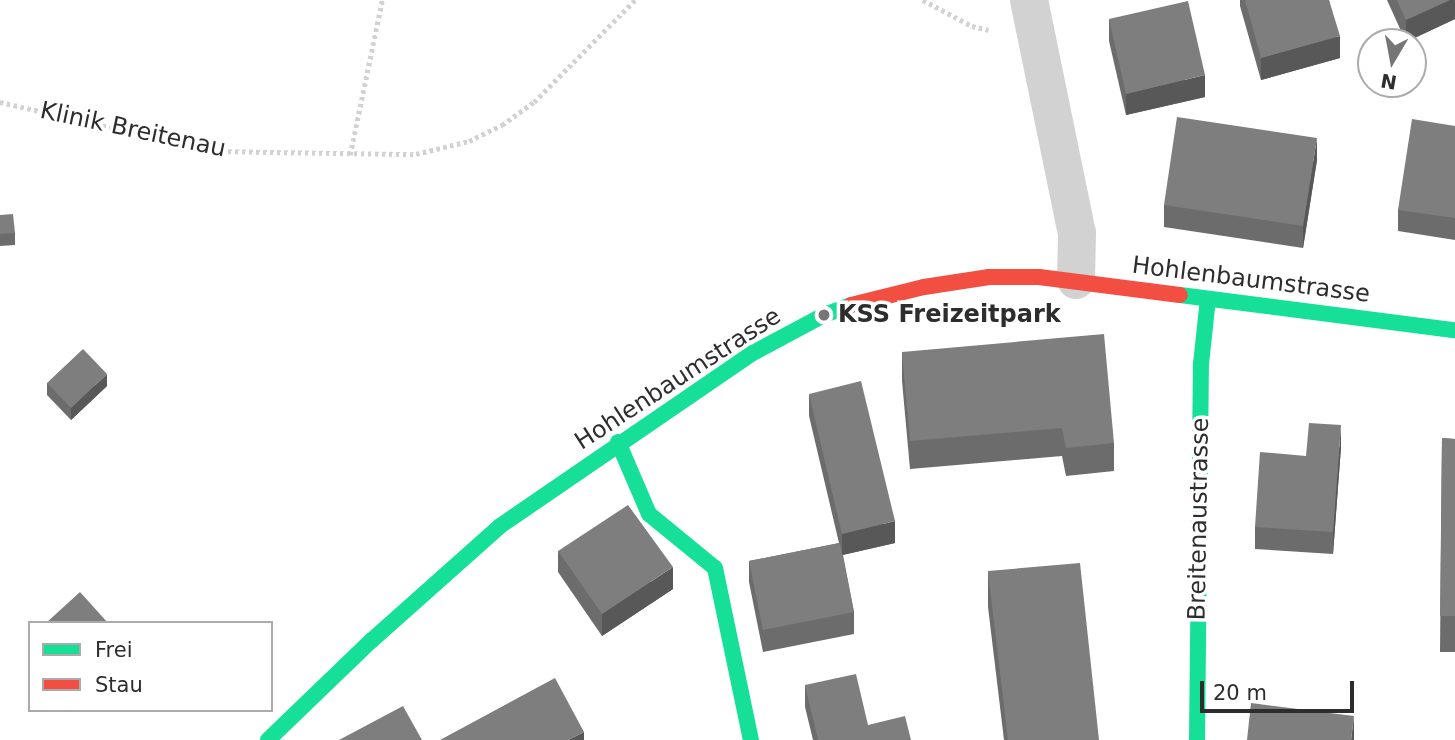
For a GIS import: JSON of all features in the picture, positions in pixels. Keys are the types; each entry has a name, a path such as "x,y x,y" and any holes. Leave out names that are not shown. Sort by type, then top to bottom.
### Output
{"street":[{"path":"1028,0 1077,233 1076,280"},
{"name":"Hohlenbaumstrasse","path":"268,740 370,641 500,526 618,442 753,353 824,314 858,302 924,287 989,277 1076,280 1455,330"},
{"name":"Breitenaustrasse","path":"1196,740 1201,364 1208,299"},
{"path":"618,442 649,514 715,568 751,740"}],"path":[{"path":"350,155 382,0"},
{"name":"Klinik Breitenau","path":"0,102 214,151 416,154 469,141 502,125 534,102 635,0"},
{"path":"923,0 972,26 1039,44"}],"building":[{"path":"1245,0 1329,0 1340,36 1261,58"},
{"path":"1397,0 1450,0 1406,20"},
{"path":"1188,1 1205,75 1126,94 1109,19"},
{"path":"1177,117 1317,138 1303,226 1164,205"},
{"path":"1412,119 1455,126 1455,218 1398,210"},
{"path":"13,214 15,233 0,234 0,215"},
{"path":"1104,334 1114,443 1066,448 1062,428 910,441 902,352"},
{"path":"83,349 107,374 71,408 47,383"},
{"path":"861,381 895,521 842,534 809,394"},
{"path":"1309,423 1341,425 1333,532 1255,527 1260,452 1306,456"},
{"path":"1442,438 1455,439 1455,616 1440,616"},
{"path":"628,505 673,567 602,614 558,551"},
{"path":"840,543 854,612 763,630 749,561"},
{"path":"1080,563 1099,740 1008,740 988,571"},
{"path":"80,592 106,621 48,621"},
{"path":"856,674 868,725 905,716 911,740 818,740 805,685"},
{"path":"555,678 584,732 568,740 440,740"},
{"path":"1251,703 1354,716 1351,740 1247,740"},
{"path":"403,706 422,740 339,740"}],"traffic: fast":[{"path":"1180,295 1455,330"},
{"path":"1197,740 1201,364 1208,299"},
{"path":"268,740 371,641 500,526 753,353 824,315 851,305"},
{"path":"618,442 649,514 715,568 751,740"}],"traffic: jam":[{"path":"851,305 924,287 989,277 1039,277 1180,295"}],"place":[{"name":"KSS Freizeitpark","path":"824,315"}]}
